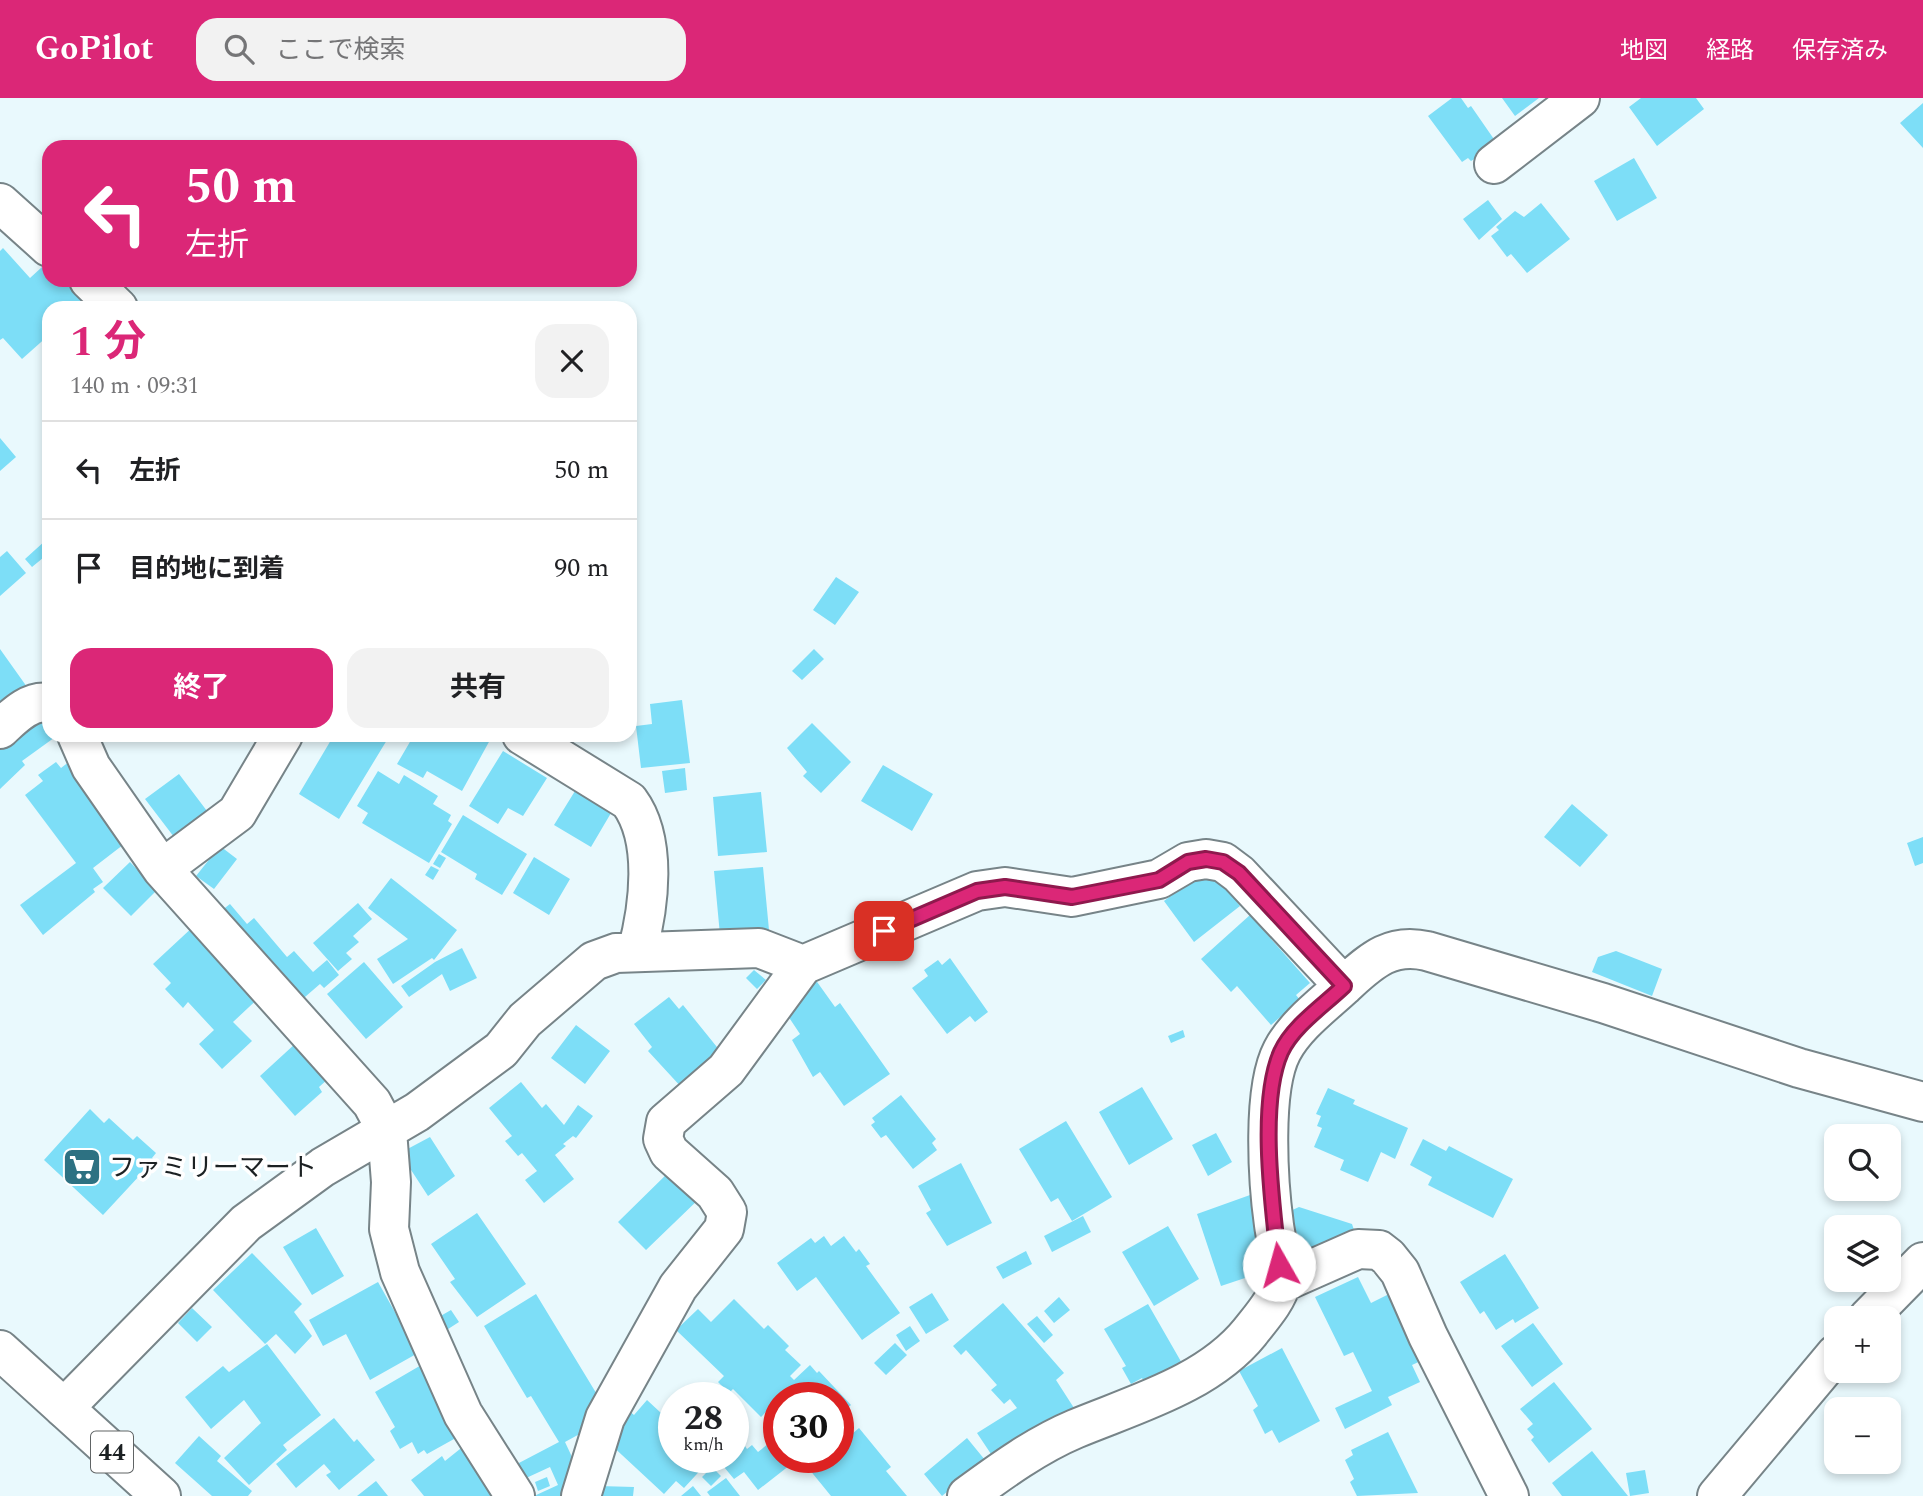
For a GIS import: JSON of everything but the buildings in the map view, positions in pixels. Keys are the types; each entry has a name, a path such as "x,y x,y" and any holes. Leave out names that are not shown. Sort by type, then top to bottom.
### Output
{"street":[{"path":"1494,164 1580,98"},
{"path":"0,203 42,241"},
{"path":"96,287 111,301"},
{"path":"0,729 26,708 42,703"},
{"path":"80,742 91,767 162,869 372,1103 387,1131 392,1250 463,1414 515,1496"},
{"path":"162,869 236,813 279,742"},
{"path":"533,742 629,801 640,816 648,878 637,952"},
{"path":"580,1496 606,1418 678,1287 724,1229 727,1212 715,1193 669,1152 663,1139 666,1122 726,1070 803,965 977,891 1005,887 1072,897 1159,880 1188,862 1206,859 1223,862 1239,873 1344,986"},
{"path":"1281,1283 1269,1171 1273,1082 1281,1052 1290,1039 1373,959 1408,947 1604,1003 1799,1068 1923,1102"},
{"path":"64,1408 246,1223 323,1167 387,1131 501,1050 524,1020 594,961 616,953 759,948 803,965"},
{"path":"967,1496 1006,1467 1075,1429 1104,1420 1196,1377 1248,1334 1281,1283 1359,1249 1379,1250 1400,1272 1428,1336 1509,1496"},
{"path":"1880,1306 1923,1262"},
{"name":"44","path":"0,1350 161,1496"},
{"path":"1717,1496 1824,1368"}],"place":[{"name":"ファミリーマート","path":"82,1167"}],"route":[{"path":"884,931 977,891 1005,887 1072,897 1159,880 1188,862 1206,859 1223,862 1239,873 1344,986 1290,1039 1281,1052 1273,1082 1269,1171 1279,1265"}]}
